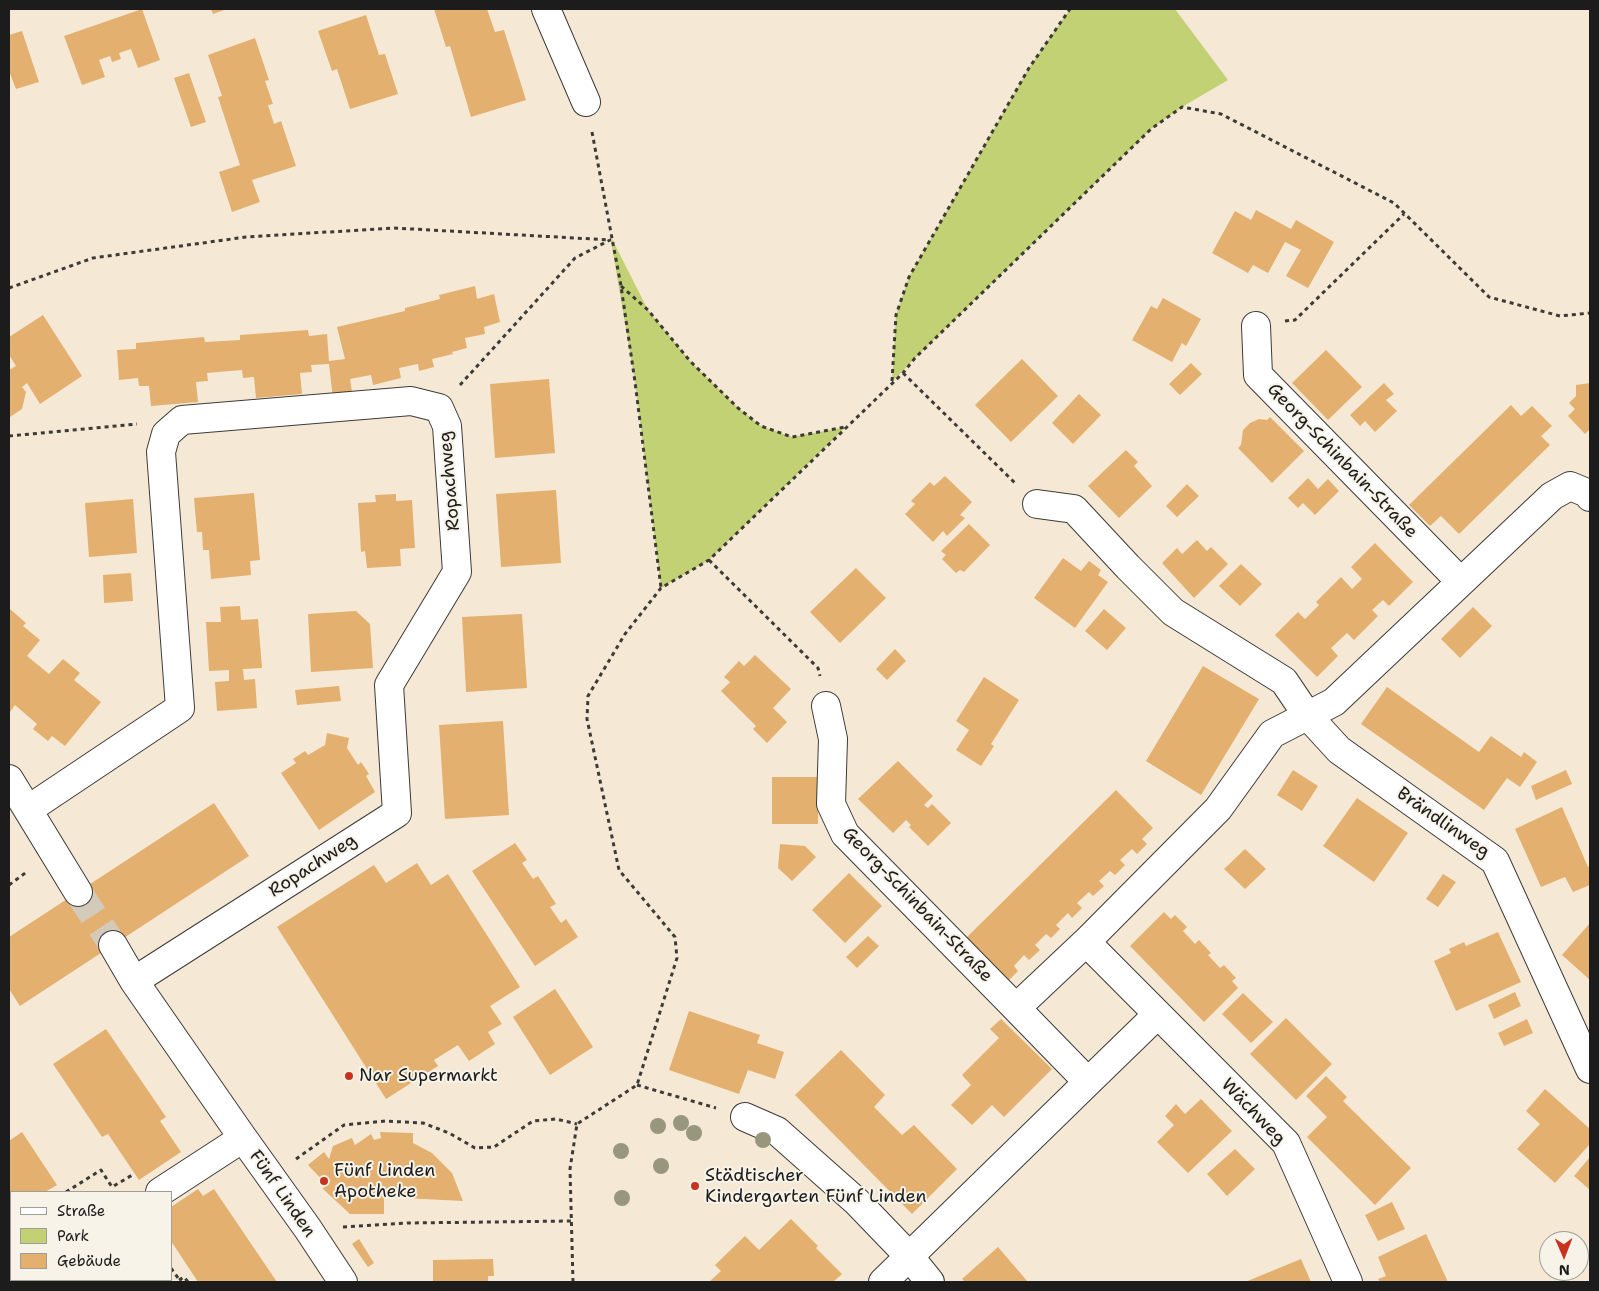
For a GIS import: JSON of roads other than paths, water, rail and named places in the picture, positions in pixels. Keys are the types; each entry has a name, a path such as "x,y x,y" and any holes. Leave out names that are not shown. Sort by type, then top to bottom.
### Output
{"street":[{"path":"546,9 586,102"},
{"name":"Georg-Schinbain-Straße","path":"1256,326 1258,375 1461,582"},
{"name":"Ropachweg","path":"28,809 180,708 160,452 166,434 182,420 411,401 439,408 447,426 457,572 390,685 397,813 134,981"},
{"path":"1016,1008 1086,942 1218,809 1272,734 1334,702 1552,496 1570,486 1587,493 1590,497"},
{"path":"1036,504 1074,509 1173,612 1284,681 1307,715"},
{"name":"Georg-Schinbain-Straße","path":"826,706 833,739 831,804 845,834 1088,1082"},
{"name":"Brändlinweg","path":"1307,715 1339,750 1495,861 1590,1069"},
{"path":"9,779 78,892"},
{"path":"883,1282 1158,1015 1086,942"},
{"path":"113,945 134,981 243,1138"},
{"name":"Wächweg","path":"1158,1015 1286,1143 1348,1282"},
{"path":"745,1116 777,1131 857,1202 909,1256 930,1282"},
{"name":"Fünf Linden","path":"162,1191 243,1138 343,1282"}],"tunnel":[{"path":"78,892 113,945"}],"place":[{"name":"Nar Supermarkt","path":"349,1076"},
{"name":"Fünf Linden Apotheke","path":"324,1181"},
{"name":"Städtischer Kindergarten Fünf Linden","path":"695,1186"}]}
